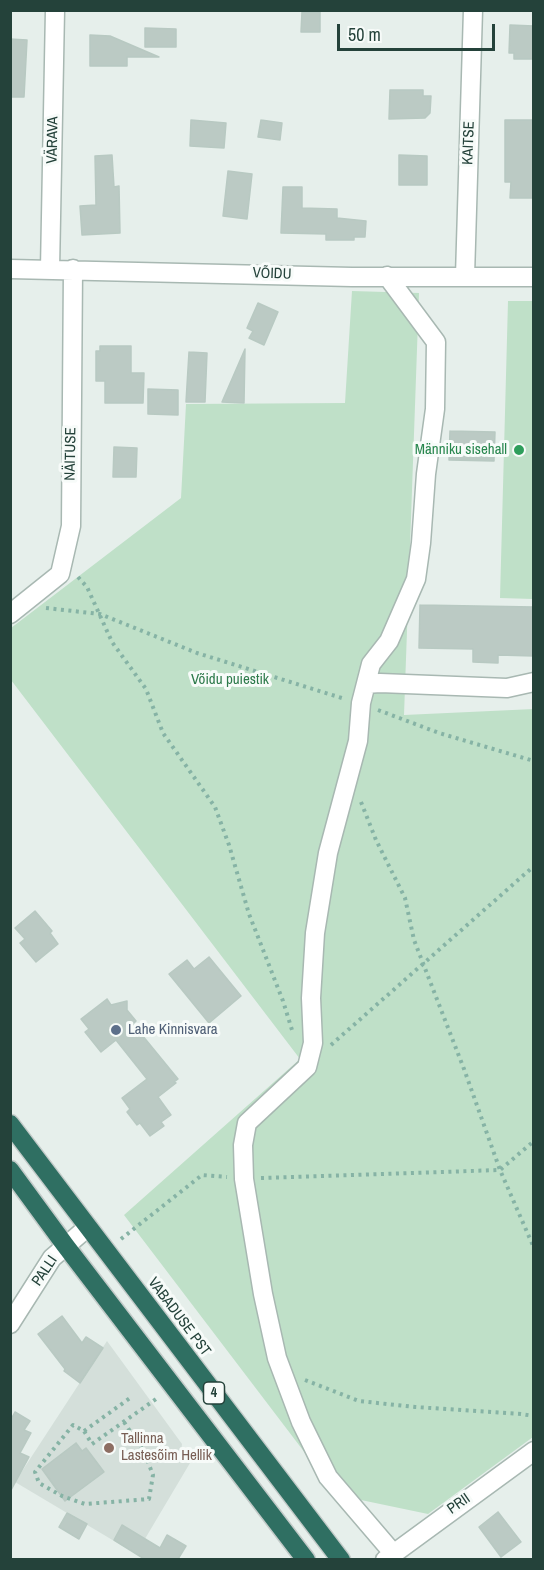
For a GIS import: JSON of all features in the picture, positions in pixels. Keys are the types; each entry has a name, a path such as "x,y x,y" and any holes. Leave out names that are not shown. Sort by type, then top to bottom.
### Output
{"highway":[{"name":"VABADUSE PST","path":"10,1124 341,1560"},
{"name":"4","path":"10,1170 306,1560"}],"street":[{"name":"VÄRAVA","path":"50,269 55,10"},
{"name":"KAITSE","path":"465,276 473,10"},
{"name":"VÕIDU","path":"10,269 352,277 534,277"},
{"name":"NÄITUSE","path":"16,610 60,574 71,526 73,269"},
{"path":"387,276 436,342 435,409 416,579 390,641 371,664 361,704 358,741 328,854 315,933 311,998 313,1043 307,1067 247,1123 243,1145 244,1179 263,1294 281,1370 301,1422 328,1477 389,1556"},
{"path":"366,684 507,688 534,682"},
{"name":"PALLI","path":"10,1324 52,1258 87,1227"},
{"name":"PRII","path":"389,1556 534,1451"}],"path":[{"path":"63,560 87,586 112,642 146,689 163,733 214,807 229,845 249,914 283,1001 293,1034"},
{"path":"16,610 100,614 197,653 361,704 439,733 534,761"},
{"path":"350,774 376,840 405,898 414,940 500,1170 534,1248"},
{"path":"307,1067 534,866"},
{"path":"118,1241 202,1175 244,1179 500,1170 534,1141"},
{"path":"281,1370 359,1401 534,1416"},
{"path":"124,1422 144,1452 153,1475 153,1487 149,1499 86,1504 62,1496 39,1483 36,1472 73,1425 84,1431 92,1444 160,1397"},
{"path":"84,1431 130,1398"}],"shaded area":[{"name":"Tallinna Lastesõim Hellik","path":"107,1341 182,1444 181,1453 190,1463 136,1554 15,1482"}],"green space":[{"name":"Võidu puiestik","path":"352,291 419,293 404,715 534,709 533,1437 428,1514 337,1495 124,1215 300,1059 11,680 11,628 181,498 186,404 345,403"},
{"name":"Männiku sisehall","path":"508,301 533,301 533,599 500,598"}],"building":[{"path":"302,12 320,12 320,32 301,32"},
{"path":"510,25 534,26 534,59 514,59 514,53 509,53"},
{"path":"145,28 176,29 176,47 145,47"},
{"path":"90,35 110,36 159,57 127,57 127,66 90,66"},
{"path":"10,39 27,40 24,97 10,97"},
{"path":"390,90 423,90 423,96 431,96 430,113 425,118 389,119"},
{"path":"191,120 226,123 224,148 190,146"},
{"path":"261,120 282,123 280,140 258,137"},
{"path":"505,120 534,120 534,198 510,198 511,182 505,182"},
{"path":"112,155 114,187 119,186 120,233 82,235 80,206 96,205 95,156"},
{"path":"399,155 427,156 427,185 399,185"},
{"path":"228,171 252,174 247,219 223,216"},
{"path":"283,187 302,187 302,208 337,209 337,218 366,221 365,237 354,237 354,240 326,240 326,234 281,233"},
{"path":"258,303 278,312 264,345 249,338 253,331 247,328"},
{"path":"100,346 131,346 131,373 144,373 143,403 105,403 105,381 96,381 96,351 100,351"},
{"path":"245,349 244,403 222,402"},
{"path":"189,352 207,353 205,402 186,402"},
{"path":"148,389 178,390 178,415 148,414"},
{"path":"450,431 495,432 494,461 449,460"},
{"path":"114,447 137,448 136,477 113,477"},
{"path":"420,605 534,607 534,656 498,655 498,663 473,662 473,649 419,648"},
{"path":"35,911 52,931 50,933 58,944 36,962 20,943 25,939 15,928"},
{"path":"209,957 241,996 209,1023 169,974 187,960 194,969"},
{"path":"107,999 111,1005 127,1001 127,1010 136,1021 133,1024 178,1079 158,1097 171,1115 161,1122 164,1126 150,1136 127,1112 130,1109 122,1098 147,1079 116,1040 101,1052 85,1032 89,1029 81,1019"},
{"path":"62,1316 82,1343 86,1337 103,1348 80,1383 64,1371 65,1369 38,1334"},
{"path":"15,1412 30,1421 24,1430 31,1433 20,1453 29,1457 10,1492 10,1421"},
{"path":"76,1443 82,1451 86,1448 104,1472 65,1501 42,1469"},
{"path":"498,1512 521,1542 501,1557 479,1527"},
{"path":"67,1513 87,1524 79,1539 59,1527"},
{"path":"122,1525 160,1548 167,1535 186,1546 179,1560 146,1560 114,1540"}],"place":[{"name":"Männiku sisehall","path":"519,450"},
{"name":"Lahe Kinnisvara","path":"116,1030"},
{"name":"Tallinna Lastesõim Hellik","path":"109,1448"}]}
